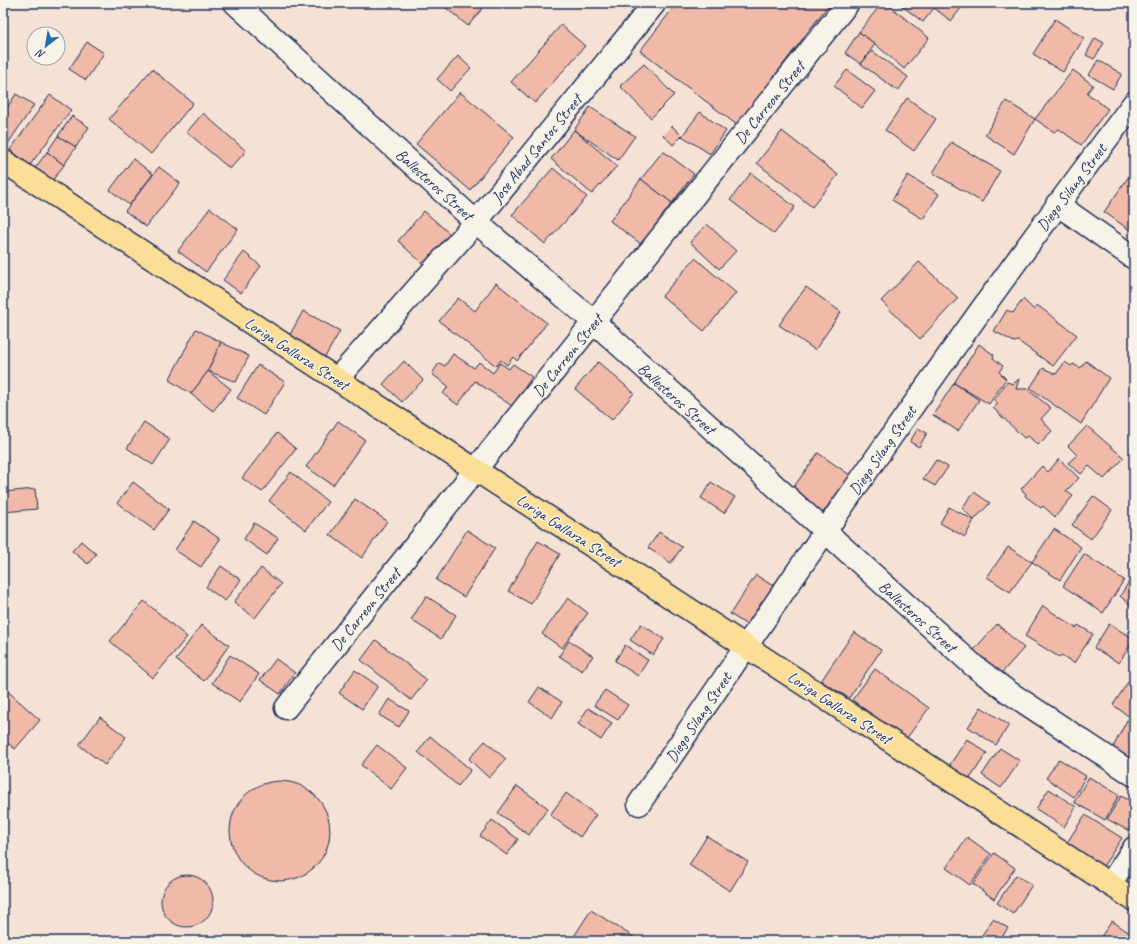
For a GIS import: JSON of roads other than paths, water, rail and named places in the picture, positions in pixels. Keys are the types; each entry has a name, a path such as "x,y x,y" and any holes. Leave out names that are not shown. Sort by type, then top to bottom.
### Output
{"main road":[{"name":"Loriga Gallarza Street","path":"3,161 746,645 1134,900"}],"street":[{"name":"Ballesteros Street","path":"235,3 476,222 594,322 824,532 974,666 1007,691 1134,775"},
{"name":"De Carreon Street","path":"286,708 848,3"},
{"name":"Jose Abad Santos Street","path":"337,379 476,222 654,4"},
{"name":"Diego Silang Street","path":"639,804 824,532 1057,204 1134,103"},
{"path":"1057,204 1134,258"},
{"path":"1110,884 1134,848"}]}
